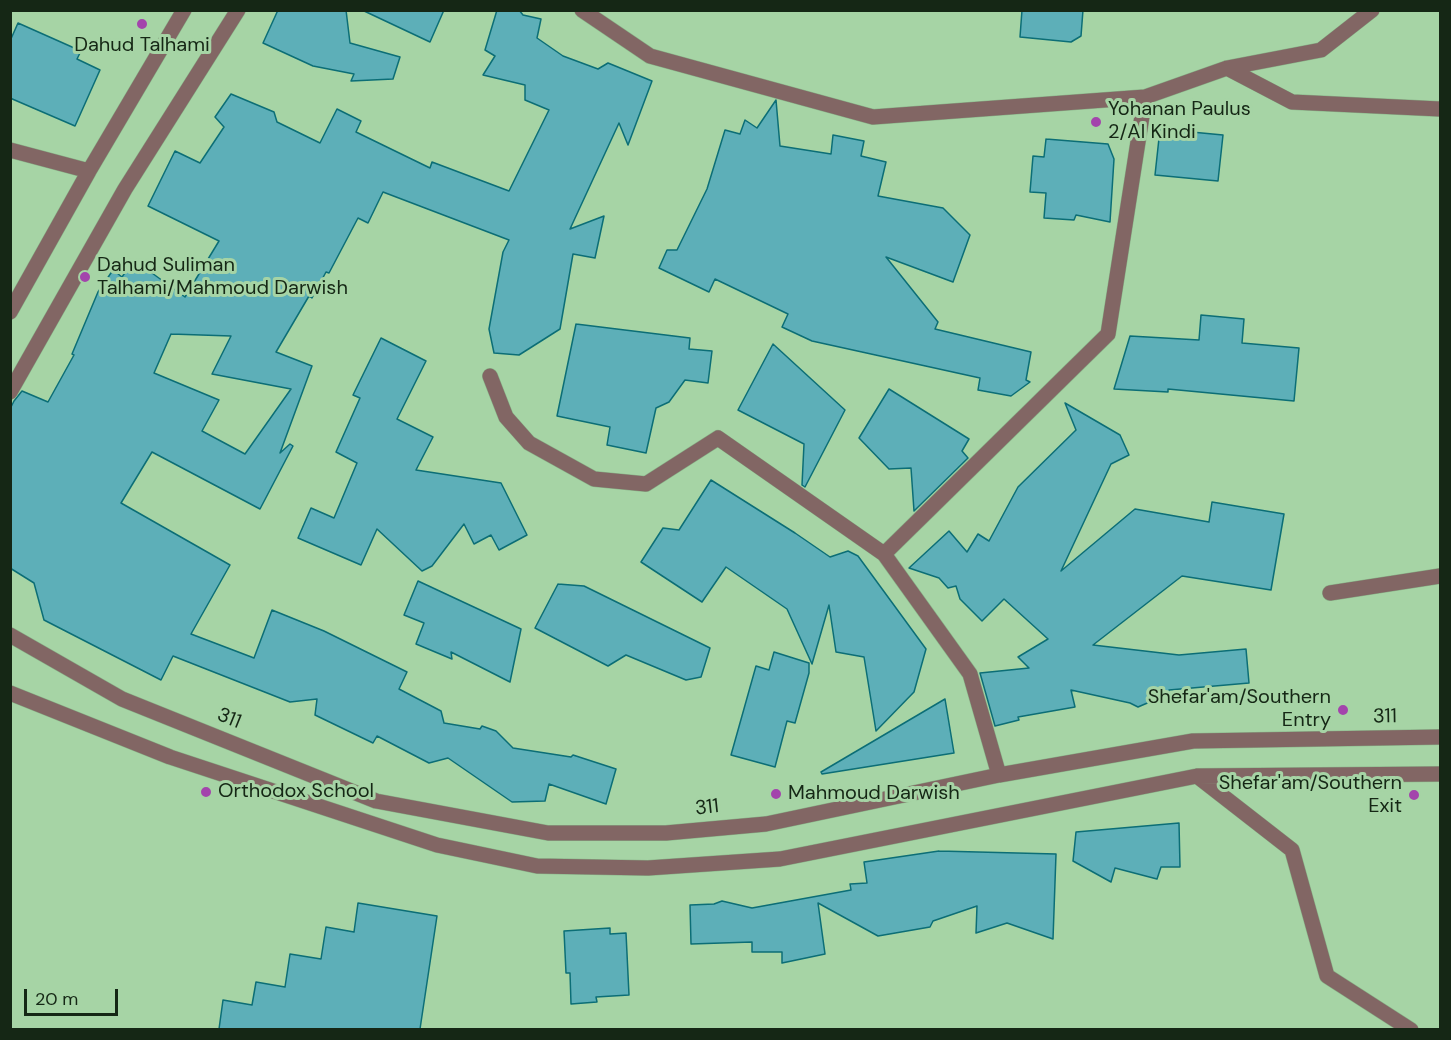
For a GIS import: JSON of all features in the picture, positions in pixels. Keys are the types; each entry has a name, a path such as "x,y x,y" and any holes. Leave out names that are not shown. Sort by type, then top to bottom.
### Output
{"street":[{"path":"10,312 89,171 184,10"},
{"path":"10,392 125,189 238,10"},
{"path":"582,10 650,56 873,117 1145,98 1227,68 1321,50 1372,10"},
{"path":"1227,68 1292,102 1440,109"},
{"path":"884,554 1108,334 1145,98"},
{"path":"10,150 89,171"},
{"path":"490,376 506,417 529,443 594,479 646,484 718,438 884,554 970,674 999,775"},
{"path":"1330,593 1440,576"},
{"name":"311","path":"10,635 122,699 376,801 548,833 666,833 766,824 999,775 1193,741 1440,737"},
{"path":"10,693 170,757 436,845 537,866 648,868 780,859 1197,776 1440,774"},
{"path":"1197,776 1292,850 1327,976 1412,1029"}],"building":[{"path":"278,10 346,10 350,43 400,57 393,79 351,81 354,74 313,66 263,43"},
{"path":"362,10 444,10 430,42"},
{"path":"497,10 519,10 523,15 541,19 537,38 563,56 598,69 608,63 652,81 628,145 619,123 570,229 604,216 595,258 573,254 560,329 519,355 494,353 489,329 503,252 509,240 383,192 368,223 358,218 329,273 326,272 312,298 309,296 276,352 312,366 280,453 290,444 293,446 260,509 152,452 121,503 230,565 191,634 254,658 272,610 324,631 407,672 399,689 441,711 444,723 480,729 482,726 496,731 513,748 571,757 573,755 616,769 606,804 549,784 545,801 512,802 448,758 429,763 377,736 373,743 315,715 317,699 290,702 173,656 161,680 44,620 34,583 10,568 10,409 14,401 22,391 48,402 74,355 72,354 98,292 113,270 122,277 134,260 185,297 219,241 148,206 175,151 200,163 224,127 215,117 231,94 274,112 277,122 320,143 337,109 361,121 356,132 430,168 432,162 509,191 549,110 525,100 525,85 483,75 495,56 485,50","holes":["171,334 231,336 212,374 291,389 245,454 202,431 219,400 154,373"]},
{"path":"1022,10 1083,10 1081,36 1071,42 1020,37"},
{"path":"18,23 81,51 77,59 100,70 75,126 10,98 10,41"},
{"path":"776,100 780,146 831,154 833,135 864,141 861,156 886,162 878,196 943,208 970,235 953,282 886,257 938,322 935,329 1031,352 1026,380 1030,382 1011,396 978,390 980,378 812,341 782,327 788,314 715,279 709,292 659,268 667,250 677,250 707,189 725,130 740,134 745,120 757,128"},
{"path":"1160,129 1223,135 1218,181 1155,175"},
{"path":"1046,139 1108,144 1114,159 1110,222 1076,215 1074,220 1044,218 1046,193 1030,192 1033,156 1044,157"},
{"path":"1201,315 1244,319 1242,343 1299,348 1294,401 1168,389 1168,392 1114,389 1130,336 1199,340"},
{"path":"576,324 690,338 689,349 712,351 708,383 685,380 669,402 656,408 646,453 607,445 610,427 557,416"},
{"path":"381,338 426,361 397,419 433,437 416,470 501,483 527,535 499,550 491,535 474,544 464,524 432,566 422,571 377,529 361,565 298,538 311,508 334,518 357,463 336,452 360,398 353,395"},
{"path":"773,344 845,410 805,487 802,485 804,444 738,410"},
{"path":"889,389 969,439 962,451 968,458 914,511 911,468 889,469 859,438"},
{"path":"1065,403 1120,435 1129,455 1111,464 1061,571 1135,509 1209,522 1212,502 1284,514 1271,590 1182,576 1093,645 1179,655 1246,649 1249,683 1169,690 1170,698 1152,701 1138,707 1130,703 1071,690 1075,707 1018,717 1019,720 995,726 980,673 1029,668 1018,657 1048,639 1004,599 982,621 960,599 956,586 948,588 939,578 909,568 949,531 967,552 978,534 989,541 1018,487 1076,430"},
{"path":"711,480 830,557 848,551 858,556 926,649 914,692 876,731 864,657 836,652 829,605 812,664 787,609 726,567 702,602 641,562 663,528 679,530"},
{"path":"418,581 521,629 510,682 451,652 452,659 416,644 424,623 404,615"},
{"path":"558,584 584,586 710,648 701,677 686,680 626,655 608,666 535,628"},
{"path":"774,652 809,663 809,673 795,723 787,721 775,767 731,755 756,666 769,670"},
{"path":"945,699 954,753 822,774 821,772"},
{"path":"1179,823 1180,867 1161,867 1157,879 1115,868 1111,882 1073,861 1076,832"},
{"path":"939,851 1056,854 1053,939 1007,923 976,933 977,906 933,921 930,927 878,936 818,903 825,954 782,963 782,952 752,952 752,942 691,944 690,905 714,904 722,901 752,908 851,890 850,884 867,883 864,862"},
{"path":"358,903 437,916 420,1029 219,1029 223,1000 252,1005 256,982 285,987 290,954 321,959 326,927 354,932"},
{"path":"610,928 610,934 626,933 629,995 596,997 597,1002 571,1004 570,973 566,973 564,931"}],"place":[{"name":"Dahud Talhami","path":"142,24"},
{"name":"Yohanan Paulus 2/Al Kindi","path":"1096,122"},
{"name":"Dahud Suliman Talhami/Mahmoud Darwish","path":"85,277"},
{"name":"Shefar'am/Southern Entry","path":"1343,710"},
{"name":"Orthodox School","path":"206,792"},
{"name":"Mahmoud Darwish","path":"776,794"},
{"name":"Shefar'am/Southern Exit","path":"1414,795"}]}
